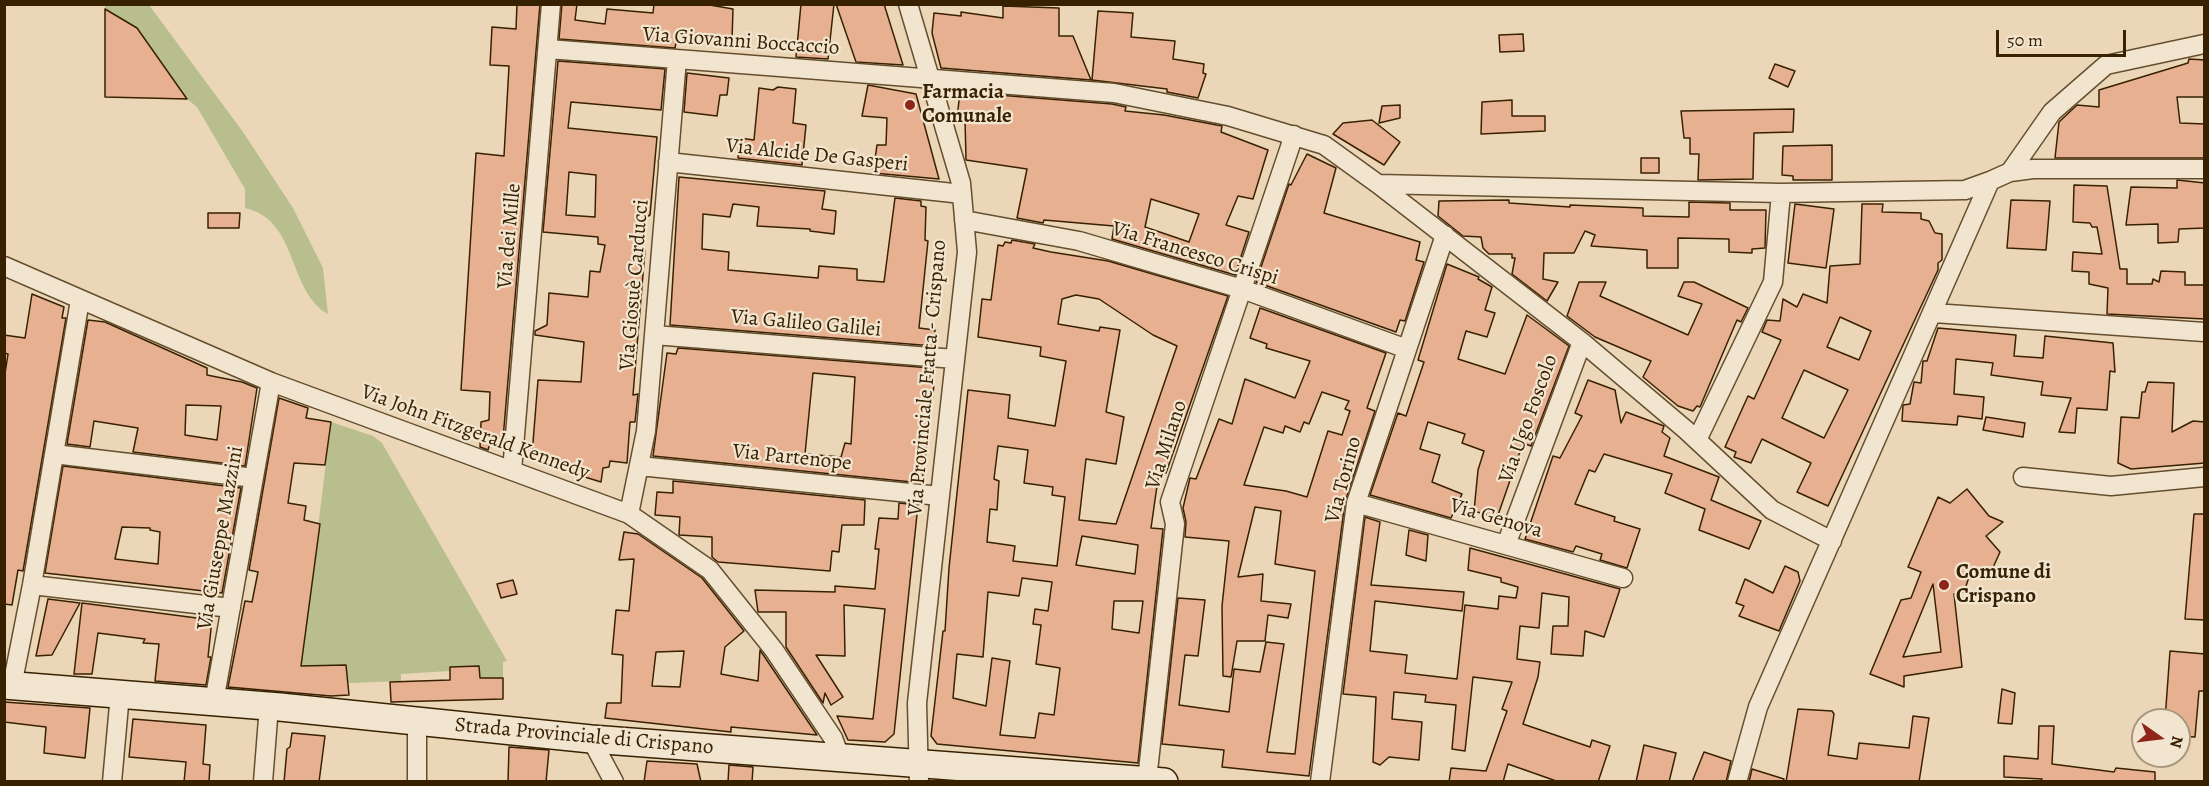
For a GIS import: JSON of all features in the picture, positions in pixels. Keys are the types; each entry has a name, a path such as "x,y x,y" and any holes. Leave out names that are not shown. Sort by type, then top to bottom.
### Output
{"street":[{"name":"Via dei Mille","path":"512,471 551,4"},
{"name":"Via Provinciale Fratta - Crispano","path":"908,4 961,183 967,252 917,703 918,772"},
{"path":"2010,172 2052,112 2106,65 2205,44"},
{"name":"Via Giovanni Boccaccio","path":"548,49 1114,93 1228,117 1324,145 1445,234 1582,342 1697,440 1773,510 1832,541"},
{"name":"Via Giosuè Carducci","path":"629,514 646,431 676,59"},
{"name":"Via Milano","path":"1156,781 1175,524 1170,502 1293,135"},
{"name":"Via Alcide De Gasperi","path":"668,162 962,194"},
{"path":"1378,184 1781,193 1965,190 2010,172 2032,169 2205,169"},
{"path":"1737,782 1758,707 1934,313 1990,181"},
{"path":"1697,440 1773,282 1781,193"},
{"name":"Via Francesco Crispi","path":"964,220 1079,241 1242,289 1407,349"},
{"name":"Via Torino","path":"1320,782 1356,503 1445,234"},
{"name":"Via John Fitzgerald Kennedy","path":"4,266 271,382 629,514 710,570 774,650 833,738 840,757"},
{"path":"8,685 32,585 80,300"},
{"path":"1934,313 2205,332"},
{"name":"Via Galileo Galilei","path":"654,335 955,359"},
{"name":"Via Ugo Foscolo","path":"1506,545 1582,342"},
{"name":"Via Giuseppe Mazzini","path":"214,702 271,382"},
{"path":"54,454 254,478"},
{"name":"Via Partenope","path":"639,466 940,496"},
{"path":"2023,477 2111,486 2205,477"},
{"name":"Via Genova","path":"1356,503 1623,578"},
{"path":"32,585 231,608"},
{"name":"Strada Provinciale di Crispano","path":"8,685 269,706 591,739 840,757 918,772 1156,781"},
{"path":"112,782 120,694"},
{"path":"263,782 269,706"},
{"path":"417,721 417,782"},
{"path":"591,739 614,782"}],"green space":[{"path":"105,5 149,5 243,132 293,208 323,268 328,314 315,303 305,289 275,226 262,215 245,208 245,189 197,107 187,99 137,28 105,9"},
{"path":"331,422 373,436 382,443 507,661 503,662 503,678 480,678 479,666 450,667 450,671 401,674 401,681 351,683 347,682 346,665 301,666"}],"building":[{"path":"517,4 540,4 503,439 492,437 488,450 480,447 481,422 489,420 490,392 461,390 476,153 504,156 509,66 490,65 492,27 516,29"},
{"path":"562,4 577,4 575,20 605,24 607,9 653,13 654,4 704,4 733,9 732,40 678,33 675,48 559,39"},
{"path":"801,4 834,4 828,59 796,57"},
{"path":"836,4 884,4 903,65 856,62"},
{"path":"1003,6 1059,8 1059,36 1073,36 1091,80 941,68 932,33 934,13 961,16 961,12 1003,18"},
{"path":"105,9 137,28 187,99 105,97"},
{"path":"1098,11 1133,13 1131,37 1175,41 1173,59 1204,64 1203,73 1206,74 1198,98 1167,92 1167,89 1092,80"},
{"path":"1523,34 1524,51 1500,52 1499,35"},
{"path":"2189,59 2205,60 2205,97 2177,97 2180,123 2205,124 2205,158 2055,158 2059,122 2077,105 2099,107 2099,90 2188,63"},
{"path":"558,61 665,69 661,110 571,102 568,128 657,137 650,215 642,220 637,248 645,250 633,395 638,394 635,422 630,422 627,463 610,461 609,467 603,468 601,482 575,474 532,455 538,380 581,382 584,342 535,335 535,331 547,325 549,293 588,297 590,271 600,272 605,245 598,244 598,237 543,232","holes":["569,172 596,175 595,217 566,215"]},
{"path":"1775,64 1795,71 1788,87 1769,78"},
{"path":"687,73 729,78 727,95 720,95 717,116 684,112"},
{"path":"868,85 916,94 939,179 873,173 877,145 886,145 887,118 862,116"},
{"path":"778,87 796,89 793,123 806,125 802,165 738,158 739,138 754,140 759,88 773,90"},
{"path":"960,92 1112,104 1126,107 1125,111 1164,115 1222,126 1221,132 1268,150 1253,199 1238,196 1226,225 1249,232 1235,275 1112,239 1114,226 1044,220 1043,223 1017,218 1027,169 966,160 965,119 957,118","holes":["1151,199 1199,214 1189,242 1145,227"]},
{"path":"1512,100 1512,116 1545,116 1545,131 1481,134 1482,102"},
{"path":"1400,105 1400,118 1379,123 1382,106"},
{"path":"1794,109 1793,132 1754,133 1753,179 1698,180 1699,154 1690,154 1690,138 1684,138 1681,111"},
{"path":"1372,120 1400,142 1384,165 1333,134 1343,123"},
{"path":"1832,145 1832,180 1793,180 1793,176 1782,175 1783,146"},
{"path":"1307,154 1336,168 1324,213 1420,242 1416,260 1424,262 1405,321 1400,320 1396,332 1256,282 1289,184 1291,185"},
{"path":"1641,158 1659,158 1659,173 1641,173"},
{"path":"679,177 825,191 822,209 836,211 834,234 810,231 810,229 757,226 759,207 733,204 730,217 703,214 702,249 729,252 728,270 818,278 819,266 857,269 857,280 884,282 895,198 921,201 921,206 926,207 925,240 928,241 919,328 935,330 934,346 670,325"},
{"path":"2177,180 2205,183 2205,228 2179,229 2178,242 2158,243 2158,224 2126,225 2131,187 2177,188"},
{"path":"2074,185 2107,186 2120,269 2127,269 2127,284 2152,284 2153,279 2159,282 2161,271 2185,272 2185,285 2205,285 2205,319 2107,314 2108,288 2089,284 2089,272 2072,271 2073,252 2102,254 2097,227 2092,227 2090,223 2073,222"},
{"path":"1509,200 1509,203 1570,207 1570,205 1643,208 1643,216 1689,217 1689,202 1730,203 1730,210 1766,210 1765,248 1752,249 1752,253 1729,252 1729,239 1678,238 1678,268 1647,268 1647,250 1591,246 1595,235 1585,231 1574,253 1544,253 1543,279 1558,282 1547,301 1512,274 1515,258 1512,258 1512,254 1489,254 1483,248 1481,237 1463,236 1438,216 1439,201"},
{"path":"2011,200 2050,201 2046,250 2007,248"},
{"path":"1795,204 1834,209 1826,268 1788,263"},
{"path":"1862,204 1883,204 1882,212 1921,213 1921,219 1929,221 1935,233 1942,234 1942,260 1938,263 1938,270 1828,506 1797,492 1811,463 1762,439 1751,463 1734,457 1736,452 1725,447 1748,396 1754,399 1781,340 1762,332 1767,320 1780,321 1783,299 1797,307 1803,294 1827,303 1830,266 1860,264","holes":["1840,317 1871,331 1859,360 1827,347","1804,370 1848,390 1824,438 1782,418"]},
{"path":"208,213 240,213 239,228 208,228"},
{"path":"1012,240 1035,244 1033,248 1108,261 1228,296 1166,473 1159,472 1151,528 1163,529 1138,763 937,744 931,736 943,631 945,631 949,568 968,390 1010,395 1008,418 1055,426 1066,361 1040,356 1041,347 978,337 982,299 991,300 998,245 1003,246 1005,242 1011,243","holes":["1076,295 1099,299 1153,335 1177,346 1116,524 1079,520 1086,459 1116,464 1124,417 1106,412 1120,330 1100,327 1099,331 1058,324 1062,299","998,446 1028,450 1024,483 1053,487 1052,495 1065,497 1057,566 1013,561 1015,546 987,542 990,509 997,510 999,481 994,479","1082,536 1138,545 1135,574 1076,565","1022,578 1052,582 1048,611 1035,609 1033,624 1041,625 1036,664 1060,668 1054,715 1039,713 1035,738 1000,735 1010,661 992,658 986,706 953,698 957,654 983,657 988,592 1019,596","1114,601 1143,601 1139,633 1112,629"]},
{"path":"1447,264 1479,277 1478,279 1492,287 1485,310 1495,313 1487,337 1466,331 1458,359 1505,374 1527,315 1569,346 1531,446 1523,443 1497,518 1474,511 1478,470 1484,451 1462,443 1465,434 1428,422 1420,449 1440,455 1432,482 1462,494 1451,518 1370,495 1398,413 1406,416 1424,362 1418,360"},
{"path":"1579,282 1606,282 1600,296 1688,335 1702,304 1678,296 1684,282 1694,282 1748,308 1741,322 1737,320 1700,407 1697,406 1693,411 1678,406 1643,377 1651,361 1595,337 1567,316"},
{"path":"32,294 64,307 62,318 66,318 23,571 18,570 12,605 4,604 4,380 8,354 4,353 4,335 25,338"},
{"path":"1260,308 1386,353 1367,408 1375,411 1345,502 1309,776 1222,767 1224,750 1162,744 1178,598 1205,600 1198,656 1185,655 1179,705 1229,712 1234,669 1260,672 1266,642 1284,644 1267,752 1295,754 1315,571 1275,564 1281,511 1255,507 1238,577 1263,574 1261,601 1291,604 1288,618 1268,615 1265,641 1237,641 1231,677 1223,676 1222,606 1229,541 1185,537 1186,522 1183,508 1190,478 1196,479 1219,419 1232,424 1245,379 1295,398 1310,361 1266,348 1267,344 1250,338","holes":["1322,392 1349,401 1345,409 1350,411 1342,435 1328,431 1307,497 1286,491 1244,485 1264,427 1283,433 1285,426 1300,432 1304,422 1309,424"]},
{"path":"88,320 105,322 207,368 207,375 242,382 257,388 245,466 133,452 138,428 94,421 90,447 67,444","holes":["186,405 221,406 217,440 185,435"]},
{"path":"1938,328 2016,335 2014,356 2043,358 2045,336 2113,343 2115,372 2110,371 2107,410 2077,408 2075,433 2059,432 2071,398 2041,395 2043,382 1991,375 1993,363 1956,359 1954,394 1984,397 1982,419 1958,416 1957,425 1902,421 1903,405 1910,404 1914,382 1921,383 1923,361 1927,361"},
{"path":"678,348 931,368 929,383 934,385 922,483 653,456 667,353 676,354","holes":["813,373 855,377 851,444 845,443 841,457 805,454"]},
{"path":"1588,380 1615,390 1621,423 1626,412 1664,426 1662,432 1670,438 1664,456 1719,477 1711,500 1761,521 1749,549 1699,530 1705,509 1665,493 1672,474 1604,454 1595,472 1589,470 1575,504 1615,517 1614,521 1640,529 1627,568 1600,560 1602,554 1576,546 1573,552 1525,539 1553,456 1560,458 1582,416 1575,413"},
{"path":"2148,382 2174,383 2172,432 2193,421 2205,422 2205,463 2131,469 2118,463 2121,417 2139,418 2142,392 2145,392"},
{"path":"279,398 308,408 306,418 331,422 325,465 294,463 288,503 306,506 304,520 320,524 301,666 346,665 349,695 331,696 228,687 245,601 252,602 258,572 249,570"},
{"path":"1986,417 2025,423 2023,437 1983,430"},
{"path":"63,466 241,488 222,593 45,573","holes":["122,527 150,528 150,530 160,532 158,564 115,559"]},
{"path":"673,481 865,500 864,525 842,525 839,552 832,551 830,571 718,562 712,557 712,537 679,535 680,517 655,515 657,492 673,493"},
{"path":"1967,489 1989,516 2003,522 1986,536 2000,552 1991,572 1970,574 1964,592 1954,594 1962,667 1904,676 1904,687 1870,674 1901,600 1911,598 1921,572 1908,567 1938,497 1950,503","holes":["1933,584 1941,652 1903,657"]},
{"path":"899,503 918,505 894,734 885,742 848,740 837,716 873,719 885,609 844,605 845,656 816,655 843,697 831,705 825,693 823,703 786,647 786,612 758,612 755,590 835,592 835,586 875,589 879,549 875,549 879,518 898,519"},
{"path":"2194,514 2205,514 2205,620 2185,619"},
{"path":"1365,517 1380,522 1371,585 1464,592 1462,611 1375,601 1370,651 1407,655 1405,673 1457,679 1465,605 1498,609 1499,596 1516,598 1518,587 1501,582 1501,578 1468,570 1470,548 1620,589 1604,637 1585,631 1583,656 1551,654 1553,626 1568,626 1569,597 1542,593 1539,628 1520,626 1517,659 1540,662 1538,677 1523,724 1590,747 1592,740 1610,746 1598,782 1559,782 1508,764 1503,782 1449,782 1451,768 1486,771 1507,711 1502,709 1512,682 1473,677 1465,751 1452,749 1456,705 1425,702 1426,695 1394,692 1392,719 1422,722 1419,760 1389,757 1380,765 1373,762 1376,697 1343,694"},
{"path":"1409,530 1428,535 1426,561 1406,555"},
{"path":"624,532 638,534 702,578 744,631 725,647 721,674 758,681 760,650 817,735 731,727 731,732 605,718 607,703 621,703 623,655 612,654 616,610 629,611 634,559 619,560","holes":["684,651 680,687 652,686 656,652"]},
{"path":"1785,566 1798,572 1800,581 1779,631 1739,616 1744,606 1736,603 1745,579 1773,593"},
{"path":"513,580 517,594 501,598 497,584"},
{"path":"48,599 80,603 52,655 36,656"},
{"path":"82,603 212,620 208,657 211,657 206,685 155,681 159,644 143,643 145,639 98,633 92,674 74,674"},
{"path":"2170,651 2205,654 2205,691 2199,691 2195,737 2191,737 2191,708 2166,708"},
{"path":"479,666 480,678 503,678 503,699 391,702 390,682 450,680 450,667"},
{"path":"2002,689 2015,693 2012,724 1998,723"},
{"path":"4,702 90,708 85,758 44,753 46,727 4,722"},
{"path":"1798,709 1832,711 1834,714 1828,755 1857,759 1859,743 1909,748 1913,716 1929,718 1919,782 1786,782"},
{"path":"133,719 206,725 203,764 210,765 209,782 184,782 186,762 129,757"},
{"path":"2039,726 2054,726 2052,764 2114,772 2116,768 2155,772 2155,782 2041,782 2042,779 2004,777 2004,756 2038,759"},
{"path":"292,733 325,736 319,782 284,782 287,749 290,747"},
{"path":"1644,745 1676,753 1669,782 1636,782"},
{"path":"509,747 549,750 546,782 508,782"},
{"path":"1704,752 1731,761 1726,782 1692,782"},
{"path":"647,761 697,764 701,782 644,782"},
{"path":"729,765 753,767 752,782 728,782"},
{"path":"1752,769 1784,779 1783,782 1749,782"}],"place":[{"name":"Farmacia Comunale","path":"910,105"},
{"name":"Comune di Crispano","path":"1944,585"}]}
